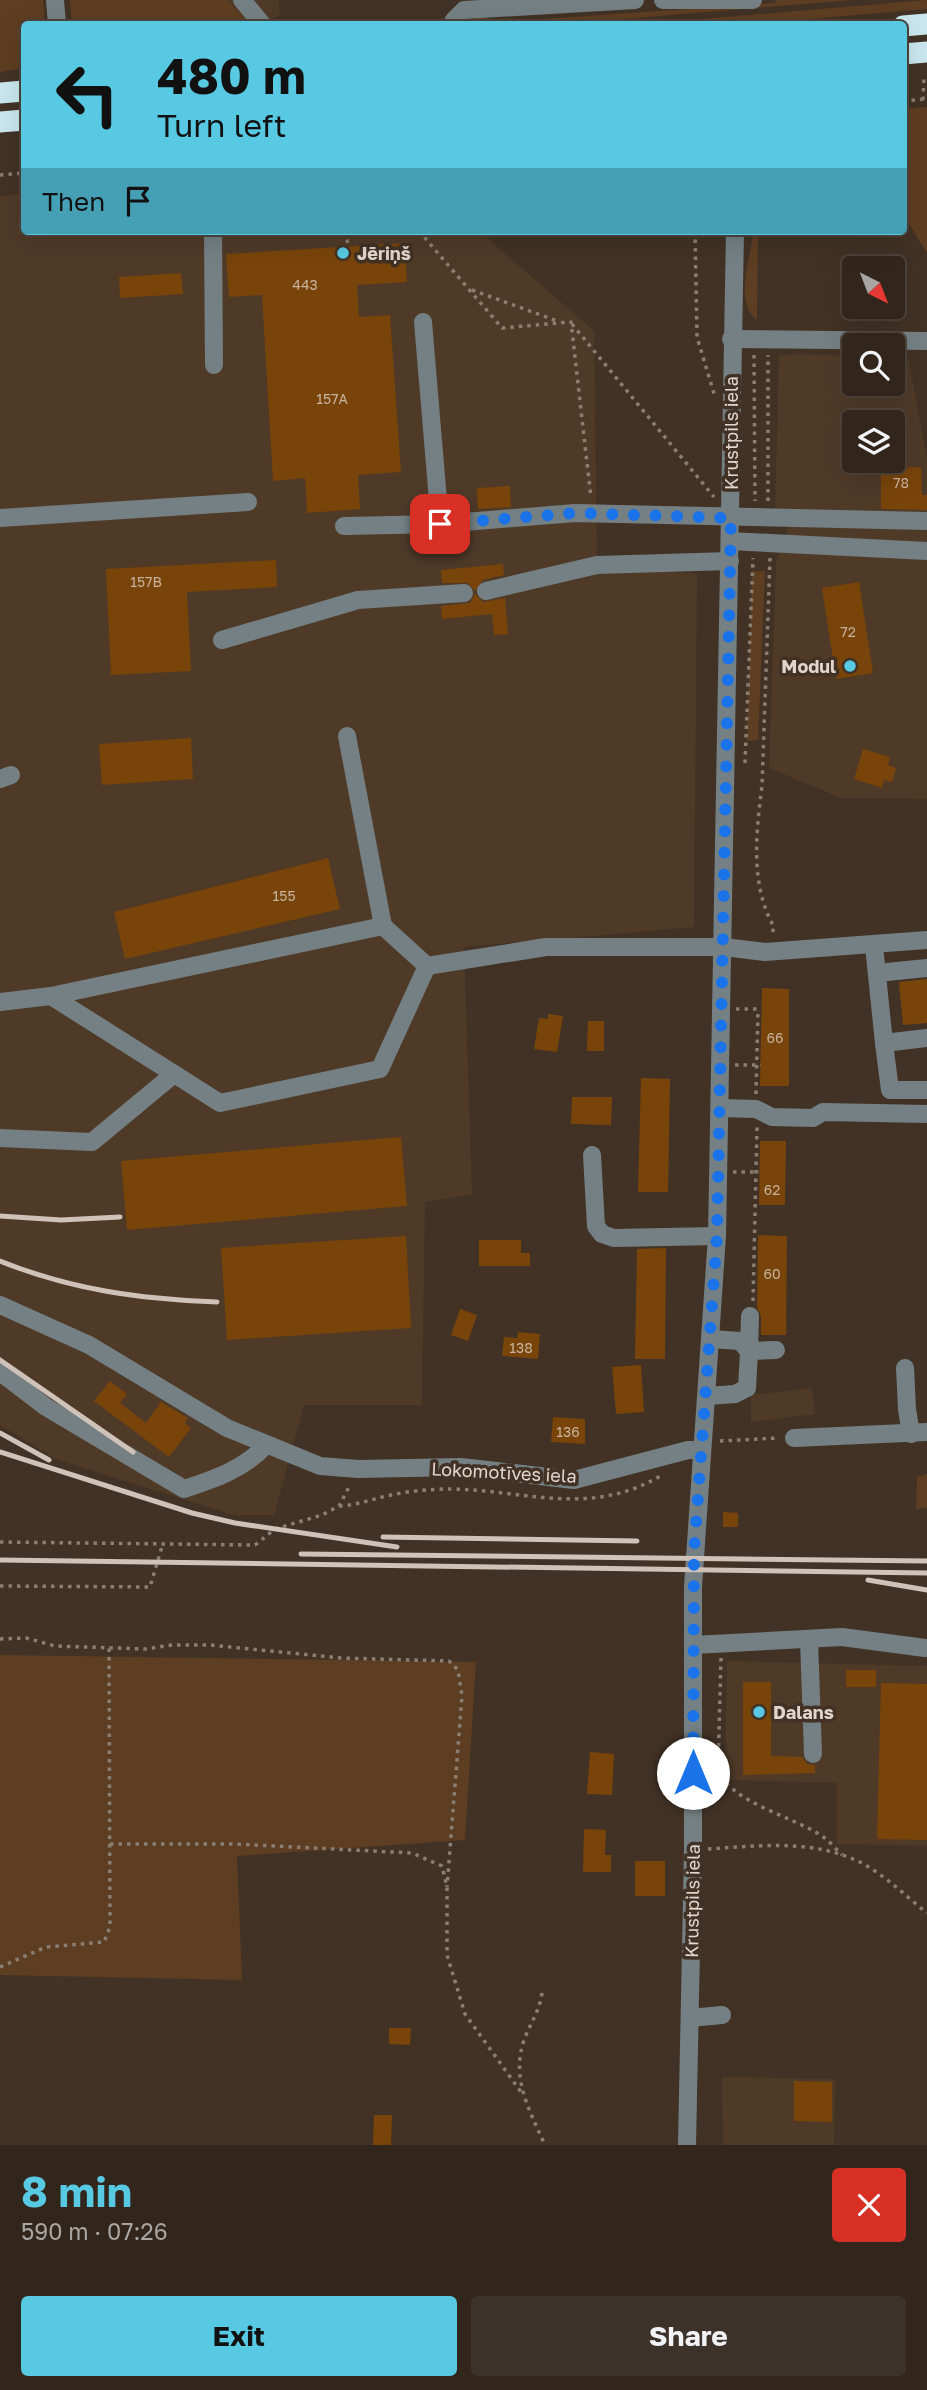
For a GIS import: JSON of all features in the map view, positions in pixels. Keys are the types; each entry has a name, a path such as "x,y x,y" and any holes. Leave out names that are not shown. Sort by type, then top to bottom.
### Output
{"highway":[{"path":"907,26 927,24"},
{"path":"907,54 927,52"},
{"path":"0,93 21,91"},
{"path":"0,122 21,120"}],"street":[{"path":"55,0 57,21"},
{"path":"242,0 260,21"},
{"path":"454,21 464,10 635,0"},
{"path":"663,0 753,0"},
{"path":"213,235 214,365"},
{"name":"Krustpils iela","path":"687,2145 693,1850 694,1560 717,1236 735,235"},
{"path":"423,322 440,524"},
{"path":"731,339 927,341"},
{"path":"0,518 248,502"},
{"path":"344,526 440,524 593,514 927,521"},
{"path":"730,541 927,551"},
{"path":"486,591 597,565 730,561"},
{"path":"222,639 358,600 464,593"},
{"path":"347,736 383,926 427,966"},
{"path":"0,1002 51,996 383,926"},
{"path":"427,966 545,947 724,947 765,952 927,940"},
{"path":"874,946 890,1090 927,1090"},
{"path":"51,996 220,1103 380,1069 427,966"},
{"path":"877,973 927,968"},
{"path":"884,1043 927,1038"},
{"path":"0,1138 92,1142 174,1074"},
{"path":"720,1108 756,1109 772,1117 799,1118 813,1118 823,1112 927,1114"},
{"path":"592,1155 596,1226 607,1237 717,1236"},
{"name":"Lokomotīves iela","path":"0,1305 89,1345 227,1428 320,1466 358,1469 461,1467 574,1480 678,1452 701,1450"},
{"path":"707,1396 735,1394 747,1388 750,1316"},
{"path":"711,1339 740,1341 749,1350 776,1350"},
{"path":"794,1438 919,1433 905,1368"},
{"path":"0,1372 46,1407 184,1489 230,1472 254,1459 266,1445"},
{"path":"693,1645 842,1637 925,1648"},
{"path":"808,1640 813,1754"},
{"path":"690,2018 722,2015"}],"path":[{"path":"907,101 925,100 924,76"},
{"path":"0,175 21,173"},
{"path":"347,235 348,246"},
{"path":"422,235 502,328 571,322"},
{"path":"695,235 697,337 711,393 731,421"},
{"path":"469,289 562,323"},
{"path":"571,322 593,514"},
{"path":"571,322 731,518"},
{"path":"761,339 761,519"},
{"path":"761,339 761,519"},
{"path":"744,772 761,541"},
{"path":"761,541 771,574 762,786 758,819 758,893 774,928 765,952"},
{"path":"735,1009 760,1009 756,1109 758,1172 753,1310 750,1316"},
{"path":"739,1065 759,1065"},
{"path":"736,1172 758,1172"},
{"path":"720,1441 794,1438"},
{"path":"0,1542 255,1545 275,1529 322,1515 339,1506 358,1469"},
{"path":"0,1586 150,1587 163,1543"},
{"path":"0,1639 26,1638 55,1646 109,1648 210,1645 341,1658 449,1661 458,1670 462,1696 447,1887 447,1955 465,2014 522,2092 545,2145"},
{"path":"719,1645 722,1669 718,1769 721,1779 761,1806 826,1839 842,1855"},
{"path":"0,1967 46,1947 104,1942 110,1927 109,1648"},
{"path":"110,1844 235,1844 412,1853 442,1866 447,1887"},
{"path":"693,1850 807,1846 842,1855 868,1867 927,1913"},
{"path":"522,2092 519,2068 524,2041 542,1993"}],"shaded area":[{"path":"0,0 43,0 45,21 21,21 21,68 0,72"},
{"path":"70,0 227,0 248,21 72,21"},
{"path":"216,0 279,0 280,15 267,21 244,21"},
{"path":"777,0 852,0 599,21 513,21 774,3"},
{"path":"927,0 927,9 785,21 690,20"},
{"path":"477,18 496,21 470,21"},
{"path":"927,107 927,253 907,220 907,109"},
{"path":"21,193 21,235 484,235 594,331 597,565 697,574 694,927 464,947 472,1194 425,1202 422,1405 304,1405 274,1515 233,1515 56,1459 0,1425 0,196"},
{"path":"752,235 758,235 757,320 746,302 746,278"},
{"path":"779,356 842,356 842,396 905,396 905,357 908,357 927,459 927,512 775,510"},
{"name":"Modul","path":"789,526 927,528 927,799 841,798 769,768 776,564"},
{"path":"752,571 765,571 758,740 747,741"},
{"path":"812,1388 815,1414 751,1422 751,1395"},
{"path":"927,1474 927,1508 916,1509 917,1477"},
{"path":"0,1655 476,1662 465,1840 237,1856 242,1980 0,1975"},
{"path":"727,1661 927,1666 927,1846 837,1844 837,1783 725,1780"},
{"path":"722,2077 835,2079 834,2145 723,2145"}],"building":[{"path":"405,243 407,282 357,285 359,317 390,315 401,472 358,475 360,509 307,513 305,478 273,481 262,295 229,297 226,254"},
{"path":"181,273 183,294 120,298 119,277"},
{"path":"905,467 921,467 922,495 927,495 927,510 881,509 881,473 905,473"},
{"path":"510,486 511,507 478,509 477,488"},
{"path":"276,560 277,587 187,592 191,671 111,675 106,569"},
{"path":"503,564 504,575 483,580 475,591 468,583 442,583 441,570"},
{"path":"859,582 873,673 836,679 822,588"},
{"path":"475,594 483,602 505,598 508,634 494,635 492,614 442,619 441,606 470,603"},
{"path":"191,738 193,779 102,785 99,744"},
{"path":"863,749 890,757 888,765 896,768 892,782 884,780 882,788 854,779"},
{"path":"328,858 340,909 125,959 114,912"},
{"path":"927,979 927,1023 903,1025 899,982"},
{"path":"762,988 789,989 789,1086 760,1086"},
{"path":"548,1014 563,1016 557,1052 534,1049 539,1018 548,1019"},
{"path":"588,1021 604,1021 604,1051 587,1051"},
{"path":"641,1078 670,1079 668,1192 638,1192"},
{"path":"572,1097 612,1097 611,1125 571,1124"},
{"path":"401,1137 407,1206 127,1230 121,1161"},
{"path":"760,1141 786,1141 785,1205 759,1205"},
{"path":"758,1235 787,1236 786,1335 761,1335 761,1316 757,1308"},
{"path":"406,1236 411,1328 227,1340 221,1248"},
{"path":"479,1240 521,1240 521,1253 530,1253 530,1266 479,1266"},
{"path":"666,1248 665,1359 635,1359 637,1249"},
{"path":"460,1309 477,1315 468,1341 451,1335"},
{"path":"518,1332 540,1334 538,1359 502,1356 504,1337 517,1338"},
{"path":"641,1365 644,1412 616,1414 612,1367"},
{"path":"110,1381 127,1394 120,1403 146,1423 161,1402 188,1418 185,1423 191,1428 169,1457 94,1401"},
{"path":"553,1417 585,1419 585,1444 551,1442"},
{"path":"723,1512 738,1513 738,1527 723,1527"},
{"path":"846,1670 876,1670 876,1687 846,1687"},
{"path":"743,1682 771,1682 771,1756 802,1757 807,1764 815,1765 815,1773 743,1775"},
{"path":"881,1683 927,1684 927,1840 877,1839"},
{"path":"590,1752 614,1754 612,1795 587,1794"},
{"path":"584,1829 606,1830 605,1855 611,1855 611,1872 583,1872"},
{"path":"635,1861 665,1861 665,1896 635,1896"},
{"path":"389,2028 411,2028 410,2045 389,2044"},
{"path":"794,2081 832,2082 832,2122 794,2121"},
{"path":"374,2115 392,2115 391,2145 373,2145"}],"railway":[{"path":"0,1216 61,1220 120,1217"},
{"path":"0,1261 80,1286 133,1295 217,1302"},
{"path":"0,1360 133,1452"},
{"path":"0,1433 49,1460"},
{"path":"0,1452 192,1513 235,1523 397,1547"},
{"path":"383,1537 637,1541"},
{"path":"301,1554 927,1561"},
{"path":"0,1560 927,1573"},
{"path":"868,1580 927,1590"}],"place":[{"name":"Jēriņš","path":"343,253"},
{"name":"Modul","path":"850,666"},
{"name":"Dalans","path":"759,1712"}],"route":[{"path":"440,524 575,513 731,518 717,1236 694,1552 693,1773"}]}
